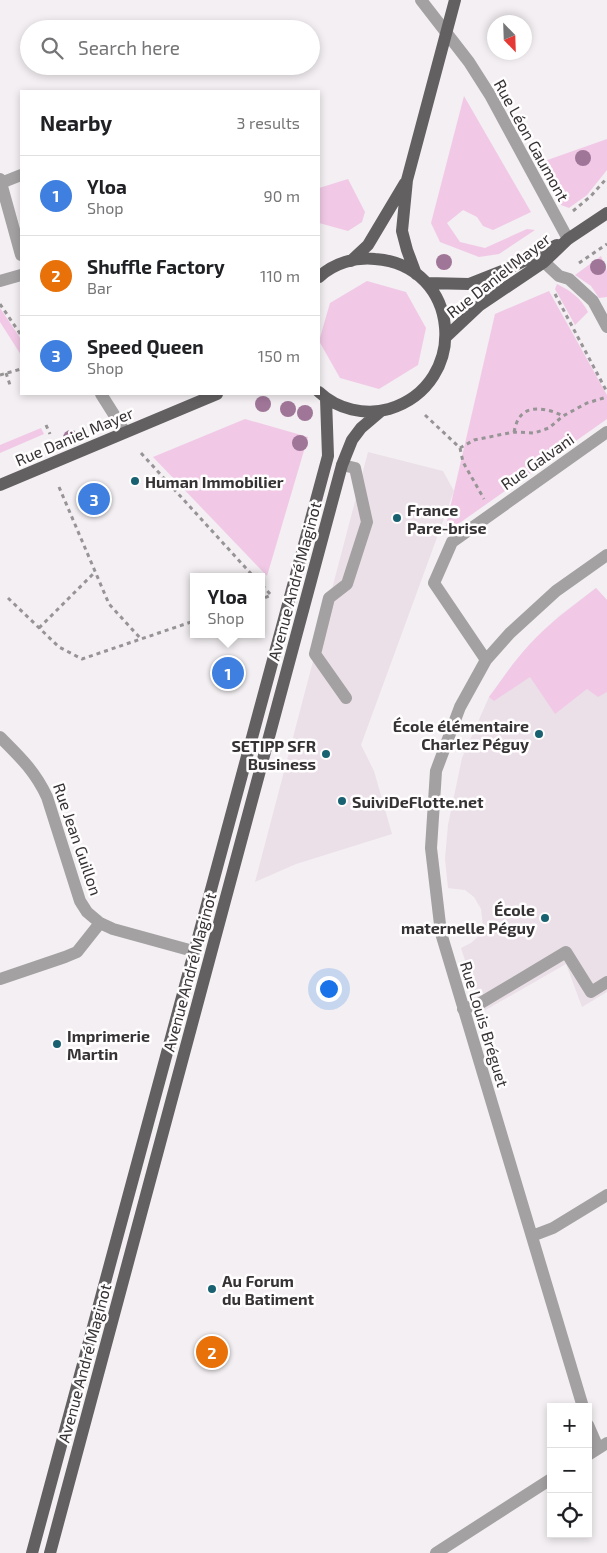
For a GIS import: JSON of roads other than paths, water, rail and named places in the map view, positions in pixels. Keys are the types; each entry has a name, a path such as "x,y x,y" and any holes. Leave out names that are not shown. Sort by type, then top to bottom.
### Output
{"main road":[{"path":"416,274 402,231 407,180 455,0"},
{"path":"351,261 368,245 407,180"},
{"name":"Rue Daniel Mayer","path":"447,336 480,305 544,262 568,240 607,213"},
{"name":"Rue Daniel Mayer","path":"427,283 469,284 507,269 568,240"},
{"path":"320,276 340,263 363,258 386,259 408,268 427,283 438,299 444,317 447,336 443,357 434,377 420,393 402,405 381,411 362,412 343,407 322,395"},
{"name":"Rue Daniel Mayer","path":"0,485 215,395"},
{"name":"Avenue André Maginot","path":"32,1553 328,456 322,395"},
{"name":"Avenue André Maginot","path":"50,1553 342,465 352,440 381,411"}],"street":[{"name":"Rue Léon Gaumont","path":"421,0 469,62 490,95 568,240"},
{"path":"20,175 1,181 20,251"},
{"path":"544,262 559,276 569,279 594,301 607,327"},
{"path":"0,281 20,275"},
{"path":"102,395 125,432"},
{"name":"Rue Galvani","path":"486,660 434,583 452,542 607,432"},
{"path":"342,465 355,468 367,522 346,584 330,598 316,654 346,698"},
{"name":"Rue Louis Bréguet","path":"582,1403 441,933 431,848 436,772 460,708 486,660 510,633 556,591 607,555"},
{"name":"Rue Jean Guillon","path":"0,737 30,767 40,780 80,901 87,912 100,923 113,929 193,951"},
{"path":"0,979 65,958 77,952 100,923"},
{"path":"463,1009 479,1004 566,952 591,992 607,982"},
{"path":"532,1236 553,1228 607,1195"},
{"path":"592,1435 598,1449"},
{"path":"436,1553 547,1482"}],"place":[{"name":"Human Immobilier","path":"135,481"},
{"name":"Speed Queen","path":"94,499"},
{"name":"France Pare-brise","path":"397,518"},
{"name":"Yloa","path":"228,673"},
{"name":"École élémentaire Charlez Péguy","path":"539,734"},
{"name":"SETIPP SFR Business","path":"326,754"},
{"name":"SuiviDeFlotte.net","path":"342,801"},
{"name":"École maternelle Péguy","path":"545,918"},
{"name":"Imprimerie Martin","path":"57,1044"},
{"name":"Au Forum du Batiment","path":"212,1289"},
{"name":"Shuffle Factory","path":"212,1352"}]}
